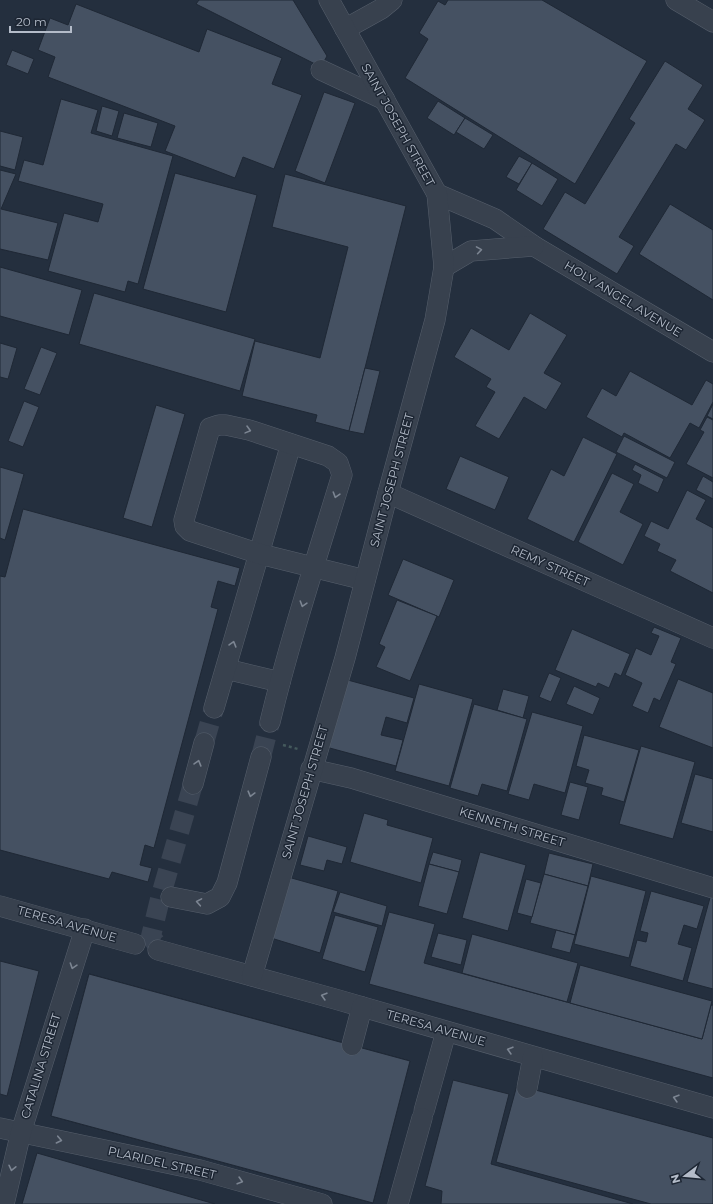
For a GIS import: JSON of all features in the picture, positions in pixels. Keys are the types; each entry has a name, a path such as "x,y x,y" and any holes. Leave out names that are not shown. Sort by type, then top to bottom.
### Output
{"street":[{"name":"SAINT JOSEPH STREET","path":"252,976 311,769 345,658 435,320 444,267 437,194 344,30 329,0"},
{"path":"344,30 382,9 392,0"},
{"path":"676,0 713,22"},
{"path":"321,70 385,100"},
{"name":"HOLY ANGEL AVENUE","path":"437,194 495,219 534,246 713,352"},
{"path":"444,267 470,251 534,246"},
{"path":"270,722 280,682 315,566 342,475 338,463 328,456 226,425 219,425 210,428 184,520 185,526 190,530 260,554 315,566 365,580"},
{"path":"214,708 291,444"},
{"name":"REMY STREET","path":"388,493 713,638"},
{"path":"226,669 280,682"},
{"path":"193,784 204,743"},
{"path":"171,897 207,904 220,897 227,883 261,757"},
{"name":"KENNETH STREET","path":"311,769 351,778 713,888"},
{"name":"TERESA AVENUE","path":"0,906 135,944"},
{"name":"CATALINA STREET","path":"4,1204 20,1132 85,929"},
{"name":"TERESA AVENUE","path":"159,947 252,976 713,1108"},
{"path":"352,1045 362,1007"},
{"path":"398,1204 446,1032"},
{"path":"527,1088 533,1056"},
{"name":"PLARIDEL STREET","path":"0,1128 200,1170 322,1204"}],"path":[{"path":"283,745 288,747"}],"building":[{"path":"199,0 293,0 327,56 321,67 196,4"},
{"path":"448,0 542,0 647,61 575,184 405,78 428,39 419,33 438,1 445,5"},
{"path":"76,4 199,52 207,29 282,58 272,84 302,95 274,169 243,157 235,178 165,151 175,126 48,77 55,57 38,50 50,18 68,25"},
{"path":"12,50 34,59 28,74 6,65"},
{"path":"665,61 703,85 688,109 705,120 686,150 676,144 619,237 634,246 617,274 543,229 565,192 585,204 635,123 629,119"},
{"path":"324,92 355,103 325,183 295,171"},
{"path":"61,99 98,110 91,133 173,156 138,284 128,281 125,292 48,271 64,213 98,222 103,204 18,181 24,160 43,165"},
{"path":"438,101 465,118 454,135 427,118"},
{"path":"102,106 119,111 112,136 96,131"},
{"path":"124,113 158,123 151,147 117,138"},
{"path":"465,118 493,135 484,149 456,132"},
{"path":"0,131 23,137 15,170 0,166"},
{"path":"519,156 532,163 519,184 506,177"},
{"path":"532,163 558,179 542,206 516,190"},
{"path":"0,170 16,174 1,209 58,223 48,260 0,249"},
{"path":"175,173 257,195 226,312 143,289"},
{"path":"285,174 406,206 349,431 315,422 317,415 242,396 255,341 320,358 348,247 272,227"},
{"path":"670,204 713,230 713,300 639,254"},
{"path":"0,267 82,290 69,335 0,316"},
{"path":"94,293 255,339 240,391 79,344"},
{"path":"530,313 567,335 544,373 562,383 546,410 524,397 499,439 475,426 495,392 486,387 491,379 454,357 471,328 509,350"},
{"path":"0,343 17,348 8,379 0,377"},
{"path":"41,347 57,353 40,395 24,389"},
{"path":"365,368 380,371 364,434 349,431"},
{"path":"630,371 692,405 706,380 713,384 713,402 699,428 690,423 670,458 624,433 622,437 586,417 602,388 616,396"},
{"path":"24,401 39,407 23,447 8,441"},
{"path":"713,404 713,419 707,416"},
{"path":"156,405 185,414 152,527 123,518"},
{"path":"707,417 713,420 713,478 686,464 704,432 700,430"},
{"path":"624,436 675,462 667,478 616,452"},
{"path":"583,437 617,454 574,542 527,519 551,469 564,476"},
{"path":"460,456 509,477 495,510 446,489"},
{"path":"635,464 664,479 658,493 638,483 641,475 632,470"},
{"path":"0,467 24,474 5,540 0,538"},
{"path":"612,473 634,484 620,512 643,524 623,565 578,542"},
{"path":"703,476 713,482 713,499 696,490"},
{"path":"687,490 706,500 696,519 713,528 713,593 670,571 676,560 657,551 660,544 644,536 651,521 668,529"},
{"path":"23,509 240,568 235,586 218,581 211,607 218,609 154,848 145,845 140,865 152,868 148,882 112,872 109,879 0,850 0,576 5,577"},
{"path":"403,559 454,580 439,617 388,595"},
{"path":"397,600 437,616 410,681 376,667 385,647 379,644"},
{"path":"654,627 681,638 671,662 676,664 660,701 654,698 648,713 632,706 642,683 625,675 636,648 651,655 659,636 651,633"},
{"path":"572,629 630,654 621,676 615,673 609,688 598,683 596,687 555,670"},
{"path":"549,673 561,678 551,702 539,697"},
{"path":"344,679 414,698 407,723 386,717 381,735 403,740 396,766 326,747"},
{"path":"678,679 713,693 713,748 659,727"},
{"path":"419,684 473,699 449,786 395,771"},
{"path":"574,686 600,698 593,715 566,704"},
{"path":"503,689 529,696 523,718 497,710"},
{"path":"474,704 527,719 507,791 482,784 478,796 450,788"},
{"path":"532,712 583,726 565,793 534,784 529,800 508,794"},
{"path":"584,735 639,750 624,802 601,795 603,788 585,783 589,770 576,766"},
{"path":"641,746 695,762 673,839 619,824"},
{"path":"695,774 713,779 713,832 681,823"},
{"path":"570,782 588,787 579,820 561,815"},
{"path":"364,813 388,820 387,825 433,838 421,883 350,862"},
{"path":"308,836 347,847 342,864 327,860 324,871 300,865"},
{"path":"433,852 462,860 459,872 429,864"},
{"path":"480,852 526,865 508,931 462,918"},
{"path":"549,853 593,864 588,886 544,874"},
{"path":"429,864 459,872 447,914 418,906"},
{"path":"544,874 588,886 575,935 530,923"},
{"path":"591,876 646,891 629,958 574,944"},
{"path":"288,877 338,891 320,953 271,938"},
{"path":"526,879 541,883 532,917 517,913"},
{"path":"651,891 704,906 697,929 684,925 678,944 692,948 683,981 630,966 637,940 646,942 648,933 640,931"},
{"path":"340,892 387,906 382,926 333,912"},
{"path":"711,894 713,895 713,989 687,982"},
{"path":"389,912 435,924 424,963 702,1039 711,1005 713,1005 713,1078 369,984"},
{"path":"335,915 378,927 365,972 322,959"},
{"path":"556,930 575,935 570,953 551,948"},
{"path":"438,933 467,940 461,965 431,957"},
{"path":"472,934 578,963 567,1002 462,973"},
{"path":"0,961 39,971 7,1096 0,1094"},
{"path":"580,965 712,1001 702,1039 570,1003"},
{"path":"89,974 410,1061 373,1203 51,1116"},
{"path":"89,974 410,1061 373,1203 51,1116"},
{"path":"453,1080 509,1094 491,1164 633,1204 441,1204 442,1191 425,1186"},
{"path":"517,1085 713,1138 713,1204 651,1204 496,1162"},
{"path":"37,1153 215,1204 22,1204"}],"tunnel":[{"path":"204,743 214,708"},
{"path":"261,757 270,722"},
{"path":"160,943 155,942 151,936 161,895 193,784"}]}
